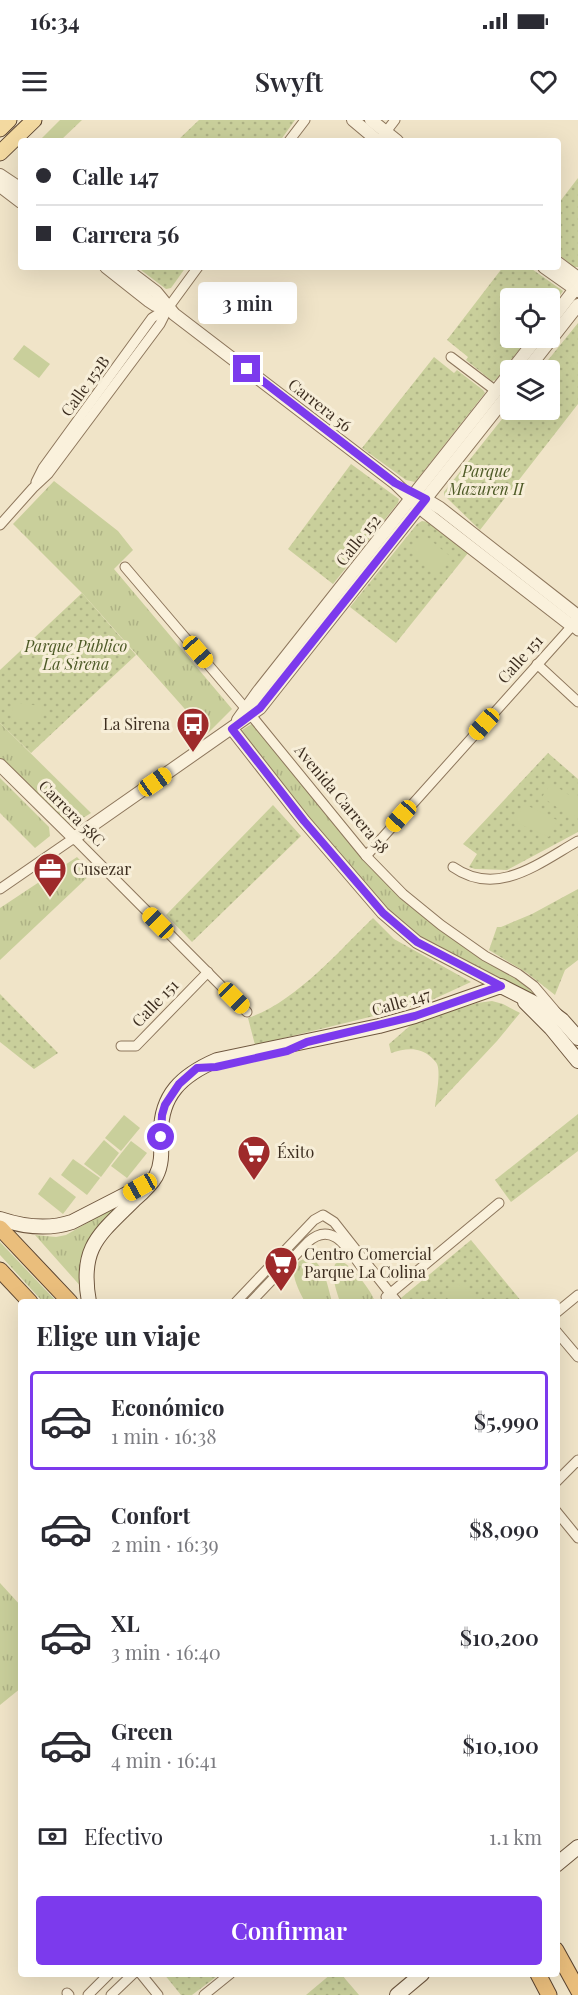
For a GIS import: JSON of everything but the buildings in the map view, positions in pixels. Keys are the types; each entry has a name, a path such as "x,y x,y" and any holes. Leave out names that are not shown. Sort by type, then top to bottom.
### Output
{"highway":[{"path":"0,1228 67,1299"},
{"path":"0,1270 27,1299"},
{"path":"560,1957 578,1990"},
{"path":"540,1977 549,1995"}],"main road":[{"path":"0,129 9,120"},
{"path":"0,153 34,120"},
{"name":"Avenida Carrera 58","path":"501,986 550,1011 562,1020 578,1038"},
{"name":"Calle 147","path":"89,1299 86,1273 90,1250 108,1225 153,1179 159,1169 161,1126 165,1105 179,1084 197,1068 217,1060 254,1058 307,1042 415,1016 501,986"},
{"name":"Avenida Carrera 58","path":"518,994 578,1061"},
{"path":"0,1219 33,1226 59,1226 72,1222 153,1179"},
{"path":"560,1862 578,1847"},
{"path":"560,1871 578,1857"},
{"path":"397,1995 420,1977"},
{"path":"404,1995 420,1977"}],"street":[{"path":"291,138 305,120"},
{"path":"353,120 381,138"},
{"path":"371,120 381,138"},
{"path":"381,138 395,120"},
{"path":"0,175 18,187"},
{"path":"0,186 18,200"},
{"path":"561,266 577,286"},
{"name":"Carrera 56","path":"110,270 155,305 168,308"},
{"name":"Carrera 56","path":"127,270 156,292 168,308 577,623"},
{"name":"Calle 152B","path":"0,525 33,488 43,468 153,318 168,308 196,270"},
{"path":"549,270 577,286"},
{"path":"560,308 577,286"},
{"path":"535,360 578,305"},
{"name":"Calle 152","path":"520,360 529,348"},
{"path":"451,357 496,391"},
{"name":"Calle 152","path":"0,889 232,729 249,712 260,708 418,500 500,386"},
{"name":"Calle 152","path":"418,500 500,404"},
{"name":"Avenida Carrera 58","path":"125,567 249,712 366,856 403,894 434,920 485,956 518,974 534,986 562,1020"},
{"name":"Calle 151","path":"366,856 537,664 577,623"},
{"path":"537,664 578,702"},
{"name":"Avenida Carrera 58","path":"232,729 304,821 391,921 434,952 501,986"},
{"name":"Carrera 58C","path":"0,765 247,1012"},
{"path":"453,867 465,876 496,880 523,873 578,841"},
{"name":"Calle 151","path":"121,1046 136,1046 207,972"},
{"path":"389,1298 499,1203"},
{"path":"239,1299 314,1220 323,1215 334,1222 389,1298"},
{"path":"254,1299 312,1238 324,1233 340,1239 389,1298"},
{"path":"560,1310 578,1295"},
{"path":"560,1336 578,1358"},
{"path":"560,1478 578,1460"},
{"path":"560,1516 578,1538"},
{"path":"88,1995 106,1977"},
{"path":"111,1995 130,1977"},
{"path":"143,1977 158,1995"},
{"path":"204,1995 226,1977"}],"green space":[{"path":"60,120 82,120 63,138 42,138"},
{"path":"199,120 295,120 282,138 180,138"},
{"path":"578,178 578,267 574,267 561,256 561,200"},
{"path":"141,270 184,270 171,288 166,289"},
{"path":"501,270 533,270 559,288 500,288 500,348 520,348 511,360 500,360 500,375 492,381 466,360 468,357 447,340"},
{"name":"Parque Mazuren II","path":"578,323 578,404 480,530 444,495 444,492 501,420 560,420 560,360 548,360"},
{"path":"24,345 50,364 39,378 13,359"},
{"name":"Parque Mazuren II","path":"434,357 454,373 457,370 485,393 415,482 406,480 362,448"},
{"name":"Parque Mazuren II","path":"351,464 399,499 333,584 288,549"},
{"path":"54,481 118,531 133,550 114,569 232,709 207,734 82,593 13,524"},
{"name":"Parque Mazuren II","path":"422,521 428,522 468,553 396,643 350,607 417,524"},
{"path":"423,534 451,557 438,574 410,552"},
{"name":"Parque Público La Sirena","path":"82,593 136,655 31,753 0,723 0,670"},
{"path":"13,703 43,706 41,722 11,719"},
{"path":"0,723 91,813 75,823 64,822 0,758"},
{"path":"253,723 407,903 456,941 517,979 544,1002 429,944 399,922 348,866 239,732"},
{"path":"548,753 578,779 578,832 507,870 469,867 477,854 463,844"},
{"path":"0,778 49,827 50,836 35,848 0,813"},
{"path":"551,783 578,801 578,810 573,818 542,797"},
{"path":"524,804 557,820 549,837 515,822"},
{"path":"273,805 301,836 192,942 166,915"},
{"path":"77,857 92,873 0,960 0,908"},
{"path":"578,889 578,960 565,970 555,995 527,973 489,950 497,927 532,914"},
{"path":"373,918 394,939 471,982 423,1004 255,1045 248,1018 265,1011 299,989"},
{"path":"0,994 58,1053 34,1069 0,1042"},
{"path":"492,1001 520,1013 435,1107 439,1073 436,1062 416,1050 391,1053 389,1044 412,1024 477,1003"},
{"path":"578,1114 578,1151 511,1202 495,1180"},
{"path":"124,1115 140,1128 121,1151 105,1138"},
{"path":"104,1140 119,1153 101,1177 84,1164"},
{"path":"131,1141 147,1153 127,1178 111,1166"},
{"path":"73,1159 100,1178 87,1195 61,1175"},
{"path":"50,1177 76,1197 63,1214 38,1194"},
{"path":"129,1199 106,1219 91,1237 84,1258 83,1289 35,1235 56,1237 66,1235"},
{"path":"471,1240 520,1299 402,1299"},
{"path":"0,1242 54,1299 40,1299 0,1255"},
{"path":"311,1258 320,1266 331,1299 303,1299 294,1275 294,1269 302,1260"},
{"path":"340,1261 349,1267 360,1278 374,1299 339,1299 334,1283 335,1264"},
{"path":"456,1283 481,1299 448,1299"},
{"path":"0,1583 18,1603 18,1690 0,1705"},
{"path":"166,1977 216,1977 192,1995 181,1995"},
{"path":"327,1977 344,1977 359,1995 306,1995"}],"place":[{"name":"La Sirena","path":"193,753"},
{"name":"Cusezar","path":"50,898"},
{"name":"Éxito","path":"254,1181"},
{"name":"Centro Comercial Parque La Colina","path":"281,1292"}],"route":[{"path":"161,1137 165,1105 179,1084 197,1068 216,1067 287,1051 307,1042 415,1016 501,986 417,942 383,913 304,821 232,729 260,708 426,499 395,483 247,369"}]}
